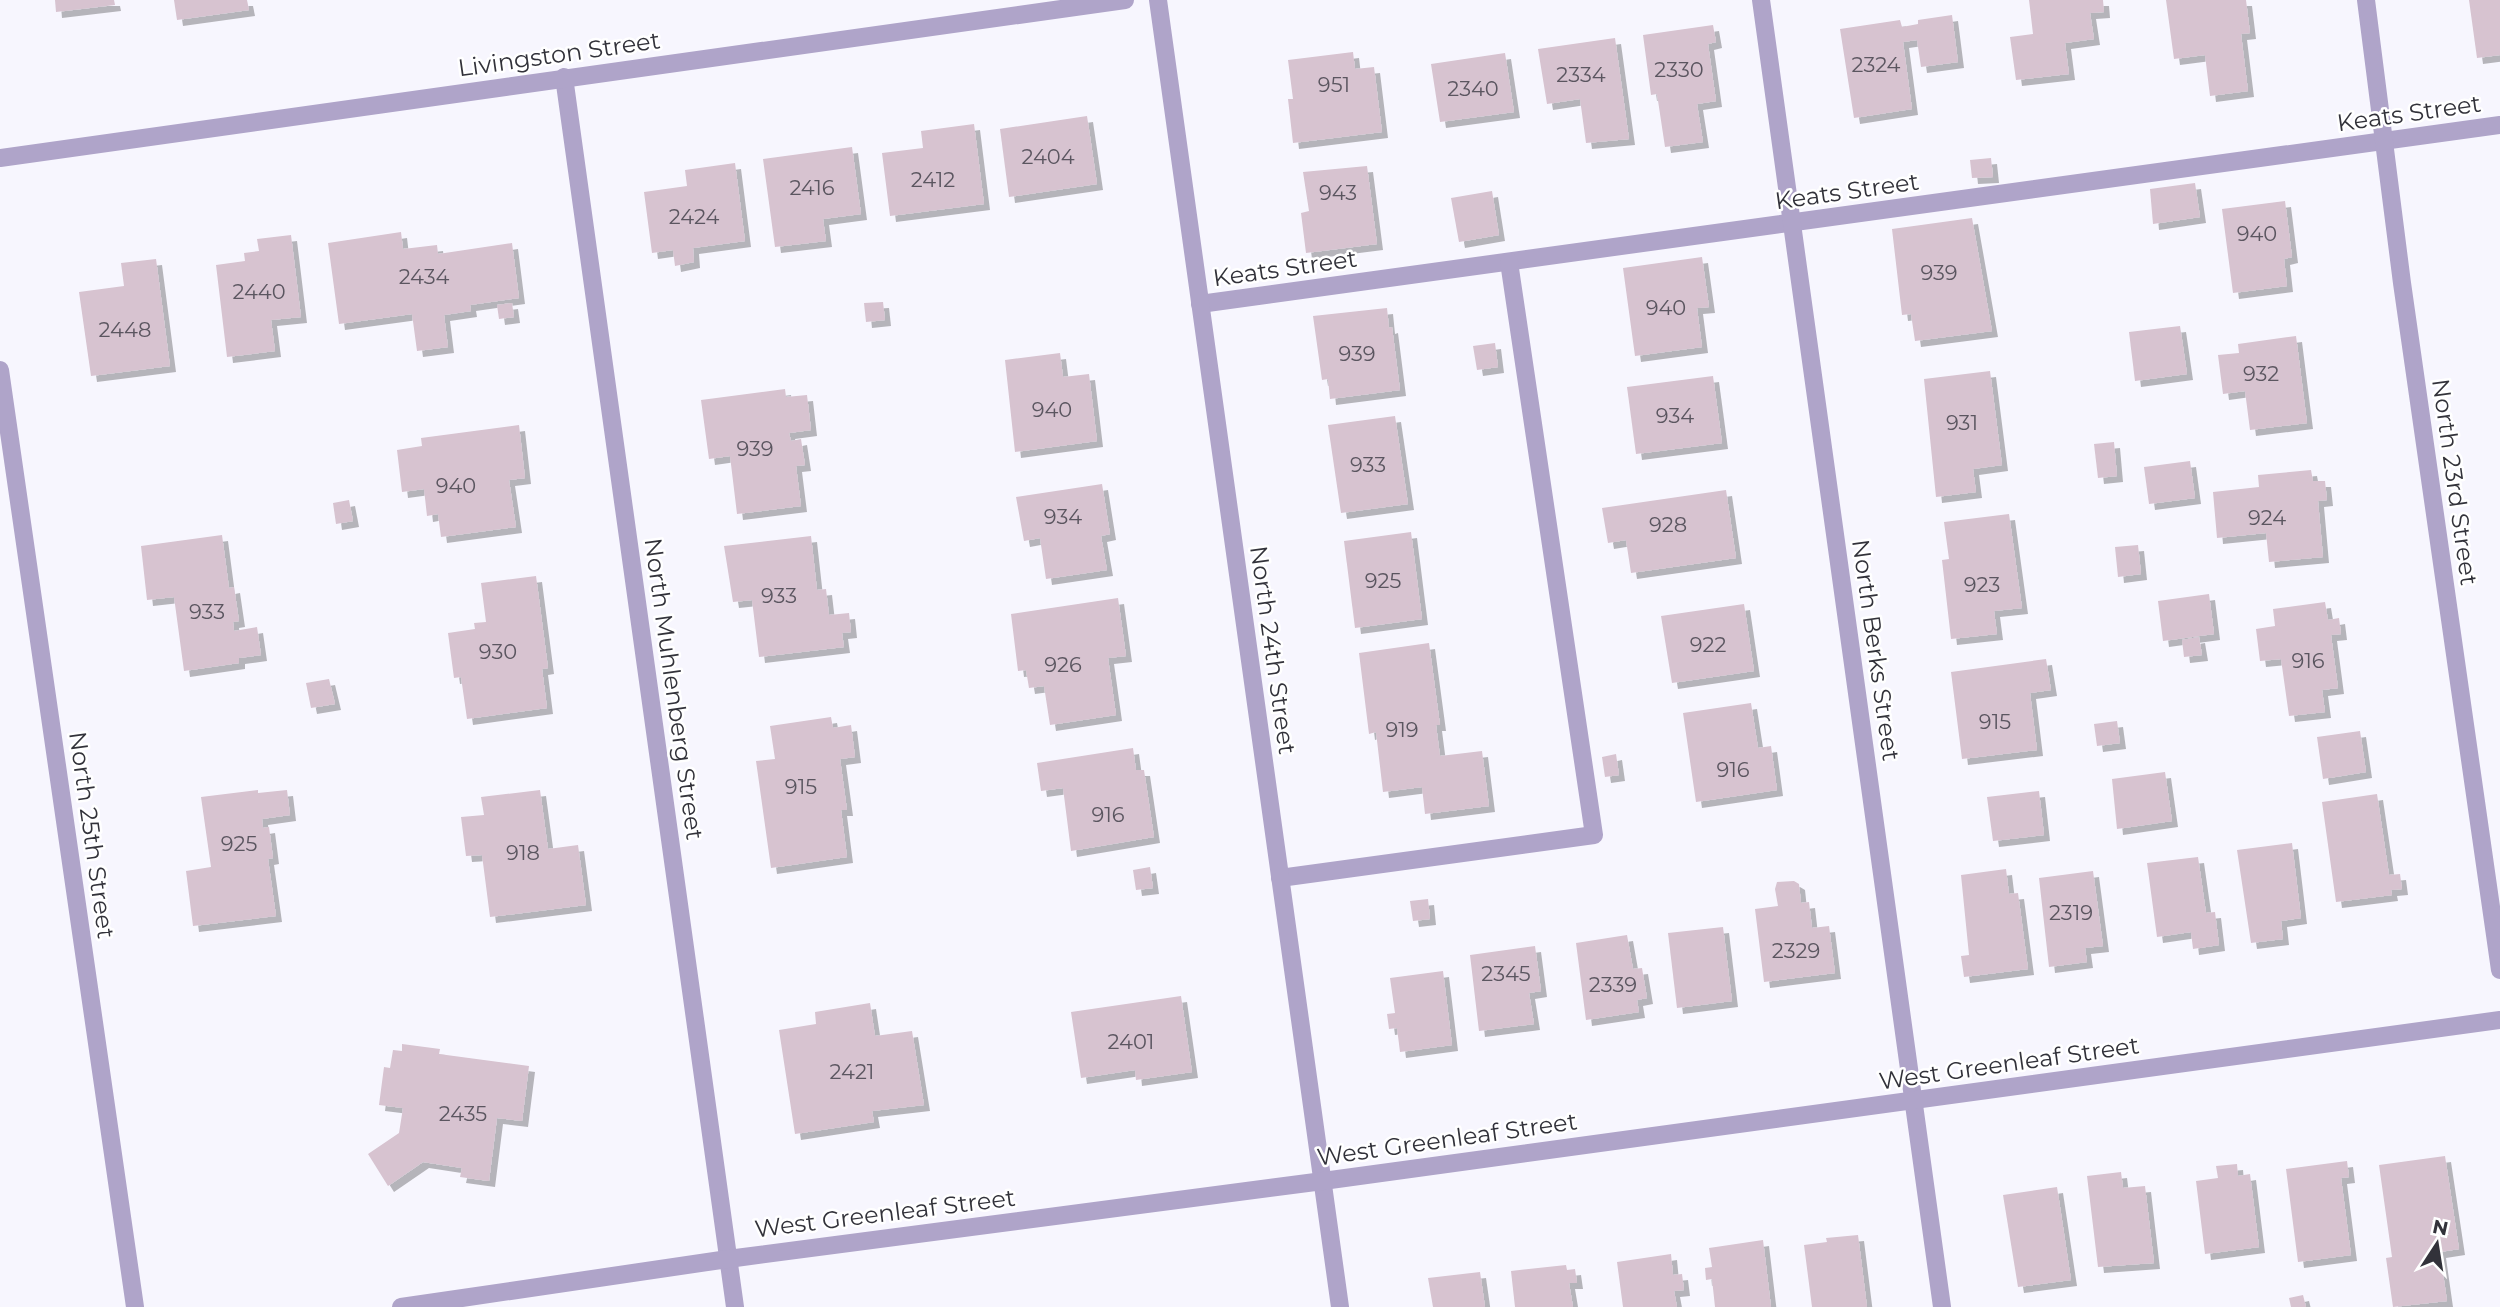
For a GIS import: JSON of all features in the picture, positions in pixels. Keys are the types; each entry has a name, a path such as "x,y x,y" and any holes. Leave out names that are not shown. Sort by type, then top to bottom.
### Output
{"street":[{"name":"Livingston Street","path":"0,158 1125,0"},
{"name":"North 24th Street","path":"1158,0 1340,1307"},
{"name":"North Berks Street","path":"1762,0 1942,1307"},
{"name":"North 23rd Street","path":"2366,0 2500,970"},
{"name":"North Muhlenberg Street","path":"564,78 735,1307"},
{"name":"Keats Street","path":"1200,304 2500,125"},
{"path":"1280,878 1594,835 1509,262"},
{"name":"North 25th Street","path":"0,370 135,1307"},
{"name":"West Greenleaf Street","path":"401,1307 728,1259 1323,1181 2500,1020"}],"building":[{"path":"55,0 114,0 115,5 56,12"},
{"path":"174,0 247,0 249,10 177,20"},
{"path":"2029,0 2103,0 2104,12 2090,13 2094,39 2065,43 2069,74 2016,80 2010,37 2033,34"},
{"path":"2166,0 2246,0 2250,33 2241,34 2248,91 2210,96 2205,55 2174,59"},
{"path":"2469,0 2500,0 2500,55 2477,58"},
{"path":"1952,15 1958,62 1921,67 1917,40 1903,42 1912,109 1854,118 1840,29 1900,20 1902,27 1918,24 1918,20"},
{"path":"1713,25 1716,42 1708,44 1716,101 1697,104 1703,142 1665,147 1657,94 1651,95 1643,35"},
{"path":"1615,38 1629,139 1586,143 1580,99 1547,104 1538,49"},
{"path":"1353,52 1355,69 1374,67 1382,132 1293,143 1288,99 1293,99 1288,60"},
{"path":"1505,53 1514,112 1440,122 1431,64"},
{"path":"1087,116 1097,184 1009,197 1000,129"},
{"path":"974,124 984,204 890,216 882,153 923,148 921,131"},
{"path":"852,147 861,214 823,219 826,241 775,247 763,159"},
{"path":"1991,158 1993,177 1972,178 1970,160"},
{"path":"735,163 745,241 693,248 694,262 675,266 673,250 652,253 644,192 687,186 685,170"},
{"path":"1367,166 1377,244 1306,253 1301,213 1309,211 1303,172"},
{"path":"2195,183 2200,217 2153,224 2150,189"},
{"path":"1492,191 1499,235 1459,242 1451,198"},
{"path":"2285,201 2292,257 2284,259 2287,286 2233,293 2222,209"},
{"path":"1972,218 1992,331 1915,341 1911,314 1902,315 1892,229"},
{"path":"401,232 403,249 437,245 438,254 512,243 519,298 470,305 471,311 444,315 448,347 417,351 412,314 339,324 328,243"},
{"path":"291,235 301,317 271,320 275,351 227,357 216,265 245,261 244,253 259,251 257,239"},
{"path":"1702,257 1709,307 1697,308 1702,347 1635,356 1623,268"},
{"path":"156,259 170,366 91,376 79,292 124,286 121,263"},
{"path":"883,302 885,320 866,322 864,303"},
{"path":"512,303 514,317 499,319 497,305"},
{"path":"1387,308 1400,390 1330,399 1328,379 1322,380 1313,316"},
{"path":"2180,326 2187,374 2135,381 2129,332"},
{"path":"2296,336 2307,423 2250,430 2245,391 2223,394 2218,355 2239,353 2238,344"},
{"path":"1495,343 1498,367 1477,370 1473,346"},
{"path":"1060,353 1063,377 1089,374 1097,441 1015,452 1005,360"},
{"path":"1990,371 2002,465 1973,469 1976,492 1936,497 1924,379"},
{"path":"1713,376 1722,443 1636,454 1627,387"},
{"path":"785,389 786,397 807,395 811,430 789,433 791,441 801,439 805,465 796,466 801,506 737,514 730,456 709,459 701,400"},
{"path":"1395,416 1408,504 1341,513 1328,425"},
{"path":"519,425 525,478 509,480 516,527 441,537 438,514 427,516 424,489 402,492 397,450 422,446 421,438"},
{"path":"2114,442 2117,476 2098,478 2094,444"},
{"path":"2190,461 2195,498 2149,504 2144,467"},
{"path":"2311,470 2313,481 2325,481 2327,500 2318,501 2323,557 2269,562 2266,533 2217,538 2213,492 2259,487 2258,475"},
{"path":"1102,484 1110,534 1101,536 1107,570 1046,579 1040,538 1024,541 1016,497"},
{"path":"1726,490 1736,558 1631,573 1626,540 1608,543 1602,508"},
{"path":"349,500 353,521 336,524 333,503"},
{"path":"2009,514 2022,608 1994,611 1997,634 1951,639 1942,560 1949,559 1944,522"},
{"path":"1411,532 1422,619 1355,628 1344,541"},
{"path":"222,535 229,588 234,587 239,621 233,622 234,631 257,627 261,655 239,658 239,663 184,671 174,597 147,600 141,546"},
{"path":"811,536 817,590 826,589 829,615 849,613 851,632 842,633 844,647 759,657 752,600 733,602 724,546"},
{"path":"2138,545 2141,574 2118,577 2115,547"},
{"path":"536,576 548,668 542,669 547,708 467,719 461,677 454,678 448,633 475,629 474,623 486,622 481,583"},
{"path":"2209,594 2214,634 2163,641 2158,601"},
{"path":"1118,598 1126,656 1108,658 1116,715 1050,725 1044,686 1029,688 1026,670 1018,671 1011,614"},
{"path":"2325,602 2328,620 2339,618 2341,634 2331,635 2338,688 2322,690 2325,712 2289,716 2281,659 2260,661 2256,629 2275,626 2273,609"},
{"path":"1744,604 1754,671 1672,683 1661,616"},
{"path":"2199,637 2202,655 2184,657 2182,640"},
{"path":"1429,643 1440,725 1436,725 1440,756 1482,751 1489,806 1425,814 1422,787 1383,792 1376,732 1369,734 1359,653"},
{"path":"2046,659 2051,690 2030,693 2037,750 1962,759 1951,672"},
{"path":"329,679 335,704 311,708 306,683"},
{"path":"1751,703 1758,748 1771,746 1777,790 1696,802 1683,713"},
{"path":"831,717 833,728 851,725 855,757 840,759 847,810 841,810 847,857 771,868 756,761 775,759 770,726"},
{"path":"2117,721 2120,743 2097,746 2094,724"},
{"path":"2360,731 2366,772 2323,779 2317,737"},
{"path":"1133,748 1136,770 1144,770 1154,837 1071,851 1063,788 1041,791 1037,763"},
{"path":"1616,754 1619,775 1605,777 1602,757"},
{"path":"2165,772 2172,821 2117,829 2112,779"},
{"path":"258,790 258,793 287,790 290,815 262,819 263,828 269,827 273,858 268,859 276,916 193,926 186,871 211,867 201,797"},
{"path":"540,790 548,849 578,845 586,905 490,917 482,855 466,856 461,817 484,815 481,797"},
{"path":"2039,791 2044,835 1993,841 1987,797"},
{"path":"2377,794 2389,875 2400,874 2402,889 2391,890 2392,895 2336,902 2322,802"},
{"path":"2292,843 2301,918 2281,921 2283,939 2251,943 2237,850"},
{"path":"2198,857 2206,913 2215,912 2219,945 2193,949 2191,932 2157,937 2147,863"},
{"path":"1150,867 1153,888 1136,890 1133,870"},
{"path":"2006,869 2009,894 2018,893 2028,969 1964,977 1961,956 1969,955 1961,875"},
{"path":"2093,871 2103,946 2085,948 2087,962 2049,967 2039,878"},
{"path":"1794,881 1799,884 1801,903 1809,902 1812,928 1829,926 1835,973 1764,982 1755,909 1778,906 1775,889 1777,882"},
{"path":"1428,899 1430,919 1413,921 1410,901"},
{"path":"1723,927 1732,1001 1677,1008 1668,933"},
{"path":"1627,935 1633,969 1642,968 1647,998 1637,1000 1639,1012 1586,1020 1576,943"},
{"path":"1535,946 1541,991 1529,993 1534,1024 1479,1031 1470,955"},
{"path":"1443,971 1452,1045 1400,1052 1397,1028 1389,1029 1387,1014 1395,1013 1390,978"},
{"path":"1181,996 1192,1072 1136,1080 1135,1070 1081,1078 1071,1012"},
{"path":"870,1003 875,1036 912,1031 924,1105 872,1111 874,1122 795,1134 779,1030 816,1024 815,1012"},
{"path":"402,1044 440,1049 439,1054 529,1066 522,1121 497,1118 489,1181 460,1177 462,1168 423,1162 388,1186 368,1154 399,1133 403,1108 379,1105 384,1067 390,1068 393,1050 402,1051"},
{"path":"2445,1156 2459,1249 2440,1252 2447,1301 2393,1307 2386,1258 2392,1257 2379,1165"},
{"path":"2347,1161 2349,1177 2341,1178 2351,1255 2298,1262 2286,1169"},
{"path":"2237,1164 2238,1176 2250,1174 2259,1247 2205,1254 2196,1181 2218,1178 2216,1166"},
{"path":"2121,1172 2123,1188 2145,1186 2154,1263 2098,1267 2087,1176"},
{"path":"2057,1187 2071,1280 2018,1287 2003,1195"},
{"path":"1858,1235 1867,1307 1812,1307 1804,1245 1827,1242 1826,1238"},
{"path":"1763,1240 1771,1307 1715,1307 1712,1279 1706,1280 1705,1268 1712,1267 1709,1248"},
{"path":"1671,1254 1673,1275 1682,1274 1684,1290 1674,1291 1677,1307 1623,1307 1617,1262"},
{"path":"1566,1265 1567,1270 1575,1269 1577,1283 1569,1283 1573,1307 1515,1307 1511,1271"},
{"path":"1480,1272 1485,1307 1433,1307 1428,1278"},
{"path":"2303,1295 2306,1307 2291,1307 2289,1298"}]}
